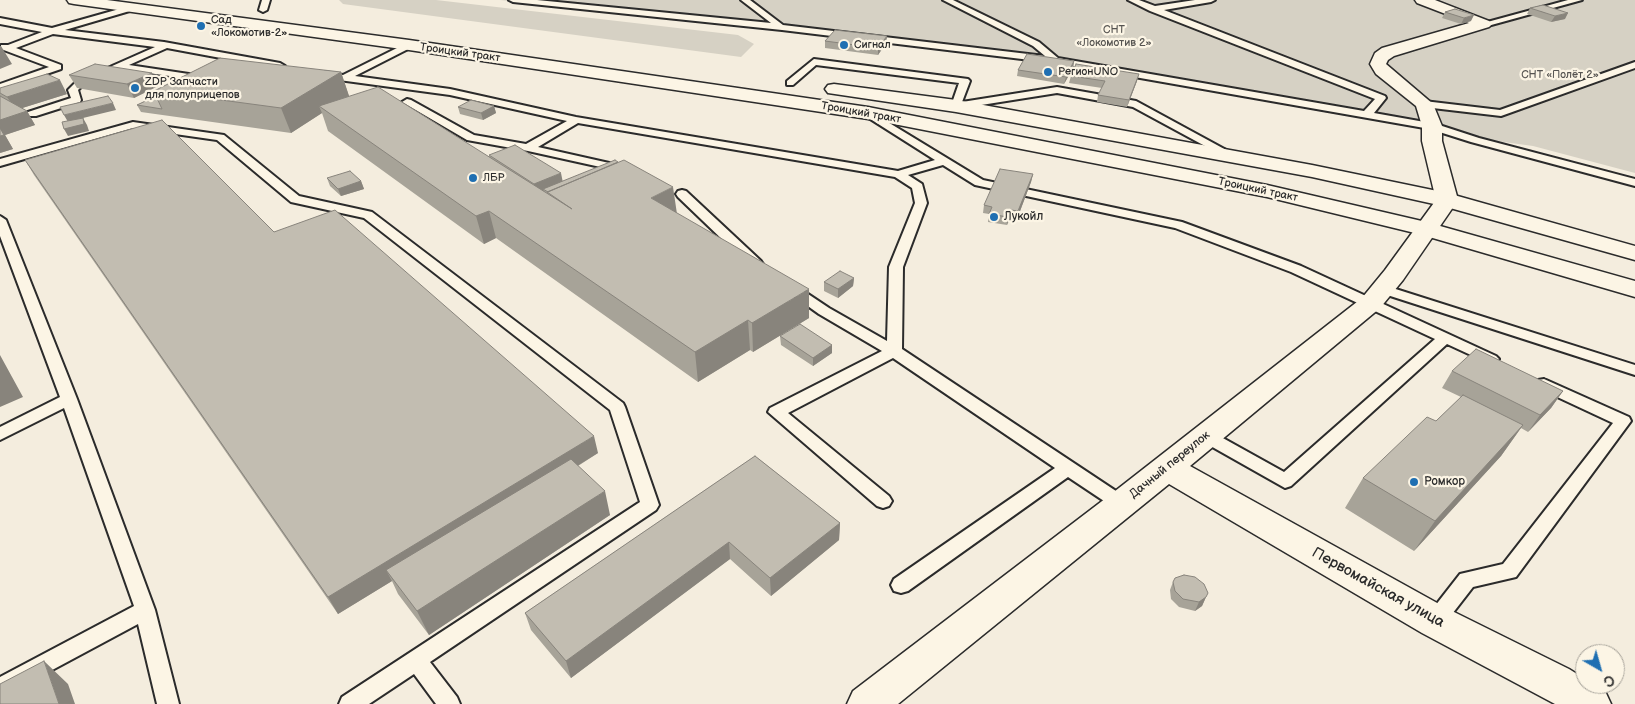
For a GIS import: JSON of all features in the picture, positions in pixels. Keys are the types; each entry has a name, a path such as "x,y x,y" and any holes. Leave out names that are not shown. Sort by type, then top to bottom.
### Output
{"main road":[{"name":"Троицкий тракт","path":"74,0 409,45 868,113 1267,191 1426,229 1635,289"},
{"name":"Троицкий тракт","path":"187,0 264,5 732,75"},
{"path":"1422,0 1484,24"},
{"path":"1447,200 1432,141 1432,126 1424,104 1382,70 1378,64 1381,58 1388,52 1484,24"},
{"name":"Троицкий тракт","path":"770,80 956,106 1312,171 1447,200 1635,253"},
{"name":"Дачный переулок","path":"867,704 1167,468 1377,296 1447,200"},
{"name":"Первомайская улица","path":"1167,468 1435,621 1554,682 1590,704"}],"lane":[{"path":"512,0 782,27 1055,60 1432,126 1475,140 1635,183"},
{"path":"745,0 782,27"},
{"path":"947,0 1036,44 1055,60"},
{"path":"1132,0 1381,98 1366,115"},
{"path":"1152,9 1211,0"},
{"path":"1484,24 1578,0"},
{"path":"4,48 52,31 130,8"},
{"path":"0,21 52,31 164,45 287,68"},
{"path":"32,114 76,100 72,90 79,84 164,45"},
{"path":"326,86 409,45"},
{"path":"0,87 58,67 4,48"},
{"path":"790,83 814,62 965,81 956,106 1057,90 1136,104 1235,157"},
{"path":"1424,104 1500,114 1635,65"},
{"path":"118,66 202,79"},
{"path":"316,73 450,92 576,120 898,174 918,186 921,203 896,267 894,351"},
{"path":"407,102 471,138 528,148 637,172"},
{"path":"868,113 979,183 1178,225 1296,269 1377,296 1635,370"},
{"path":"528,148 576,120"},
{"path":"0,163 133,125 220,137 295,199 368,215 617,408 650,505 350,704"},
{"path":"898,174 944,161"},
{"path":"682,194 767,272"},
{"path":"0,220 69,399 145,610 168,704"},
{"path":"783,283 824,311 894,351 1122,504"},
{"path":"1377,296 1445,338 1507,367"},
{"path":"1206,436 1285,481 1445,338"},
{"path":"883,501 776,412 894,351"},
{"path":"1435,621 1467,580 1509,571 1622,421 1525,375"},
{"path":"0,434 69,399"},
{"path":"901,584 1068,468"},
{"path":"0,688 145,610"},
{"path":"416,660 449,704"}],"green space":[{"path":"339,0 436,0 738,35 754,44 741,57 343,4"},
{"path":"500,0 1635,0 1635,173 1533,146 1460,136 1038,61 819,34"}],"building":[{"path":"1543,5 1568,13 1555,16 1530,8"},
{"path":"1455,9 1474,15 1464,18 1445,12"},
{"path":"835,30 887,36 878,48 825,41"},
{"path":"1027,54 1074,61 1066,77 1018,70"},
{"path":"220,58 341,72 281,108 154,91"},
{"path":"95,64 152,73 127,84 69,75"},
{"path":"1076,64 1139,74 1129,100 1098,95 1105,81 1071,76"},
{"path":"47,74 60,80 7,97 0,93 0,88"},
{"path":"378,87 572,209 547,192 624,160 673,187 651,198 809,289 752,323 748,320 695,352 489,211 476,216 319,106"},
{"path":"0,96 27,111 0,120"},
{"path":"108,96 113,103 64,115 60,107"},
{"path":"156,96 162,109 137,105"},
{"path":"471,100 494,106 481,113 458,107"},
{"path":"83,118 84,124 64,129 62,122"},
{"path":"162,120 274,232 335,210 594,436 328,597 25,160"},
{"path":"0,128 4,135 0,136"},
{"path":"515,145 561,173 534,184 489,155"},
{"path":"615,160 618,162 548,192 543,189"},
{"path":"1000,169 1033,174 1018,211 1011,210 1008,217 989,214 992,207 984,205"},
{"path":"350,171 361,181 338,189 327,178"},
{"path":"840,271 854,278 838,289 824,282"},
{"path":"800,324 832,345 813,358 780,336"},
{"path":"1476,349 1563,391 1540,415 1452,371"},
{"path":"1463,395 1523,425 1435,521 1363,478 1427,417 1436,421"},
{"path":"755,456 840,523 770,578 729,542 566,661 525,613"},
{"path":"571,459 605,491 417,611 386,570"},
{"path":"1184,575 1195,577 1204,584 1208,593 1206,597 1199,602 1183,599 1175,591 1173,582 1175,578"},
{"path":"44,661 59,704 0,704 0,684"}],"place":[{"name":"Сад «Локомотив-2»","path":"201,26"},
{"name":"Сигнал","path":"844,45"},
{"name":"РегионUNO","path":"1048,72"},
{"name":"ZDP Запчасти для полуприцепов","path":"135,88"},
{"name":"ЛБР","path":"473,178"},
{"name":"Лукойл","path":"994,217"},
{"name":"Ромкор","path":"1414,482"}],"park label":[{"name":"СНТ «Локомотив 2»","path":"1114,36"},
{"name":"СНТ «Полёт 2»","path":"1560,75"}]}
